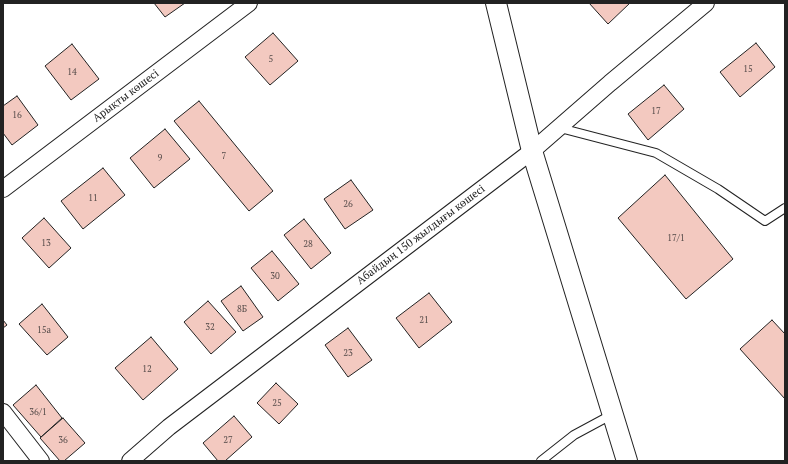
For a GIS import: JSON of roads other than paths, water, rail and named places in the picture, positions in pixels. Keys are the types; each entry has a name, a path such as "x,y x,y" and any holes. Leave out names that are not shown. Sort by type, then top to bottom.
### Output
{"street":[{"name":"Арықты көшесі","path":"3,189 249,3"},
{"path":"496,3 532,151 614,414 627,461"},
{"name":"Абайдың 150 жылдығы көшесі","path":"130,461 169,427 532,151 610,83 706,3"},
{"path":"3,412 41,461"}],"lane":[{"path":"560,128 656,153 718,189 766,222 785,208"},
{"path":"541,461 574,435 614,414"}]}
